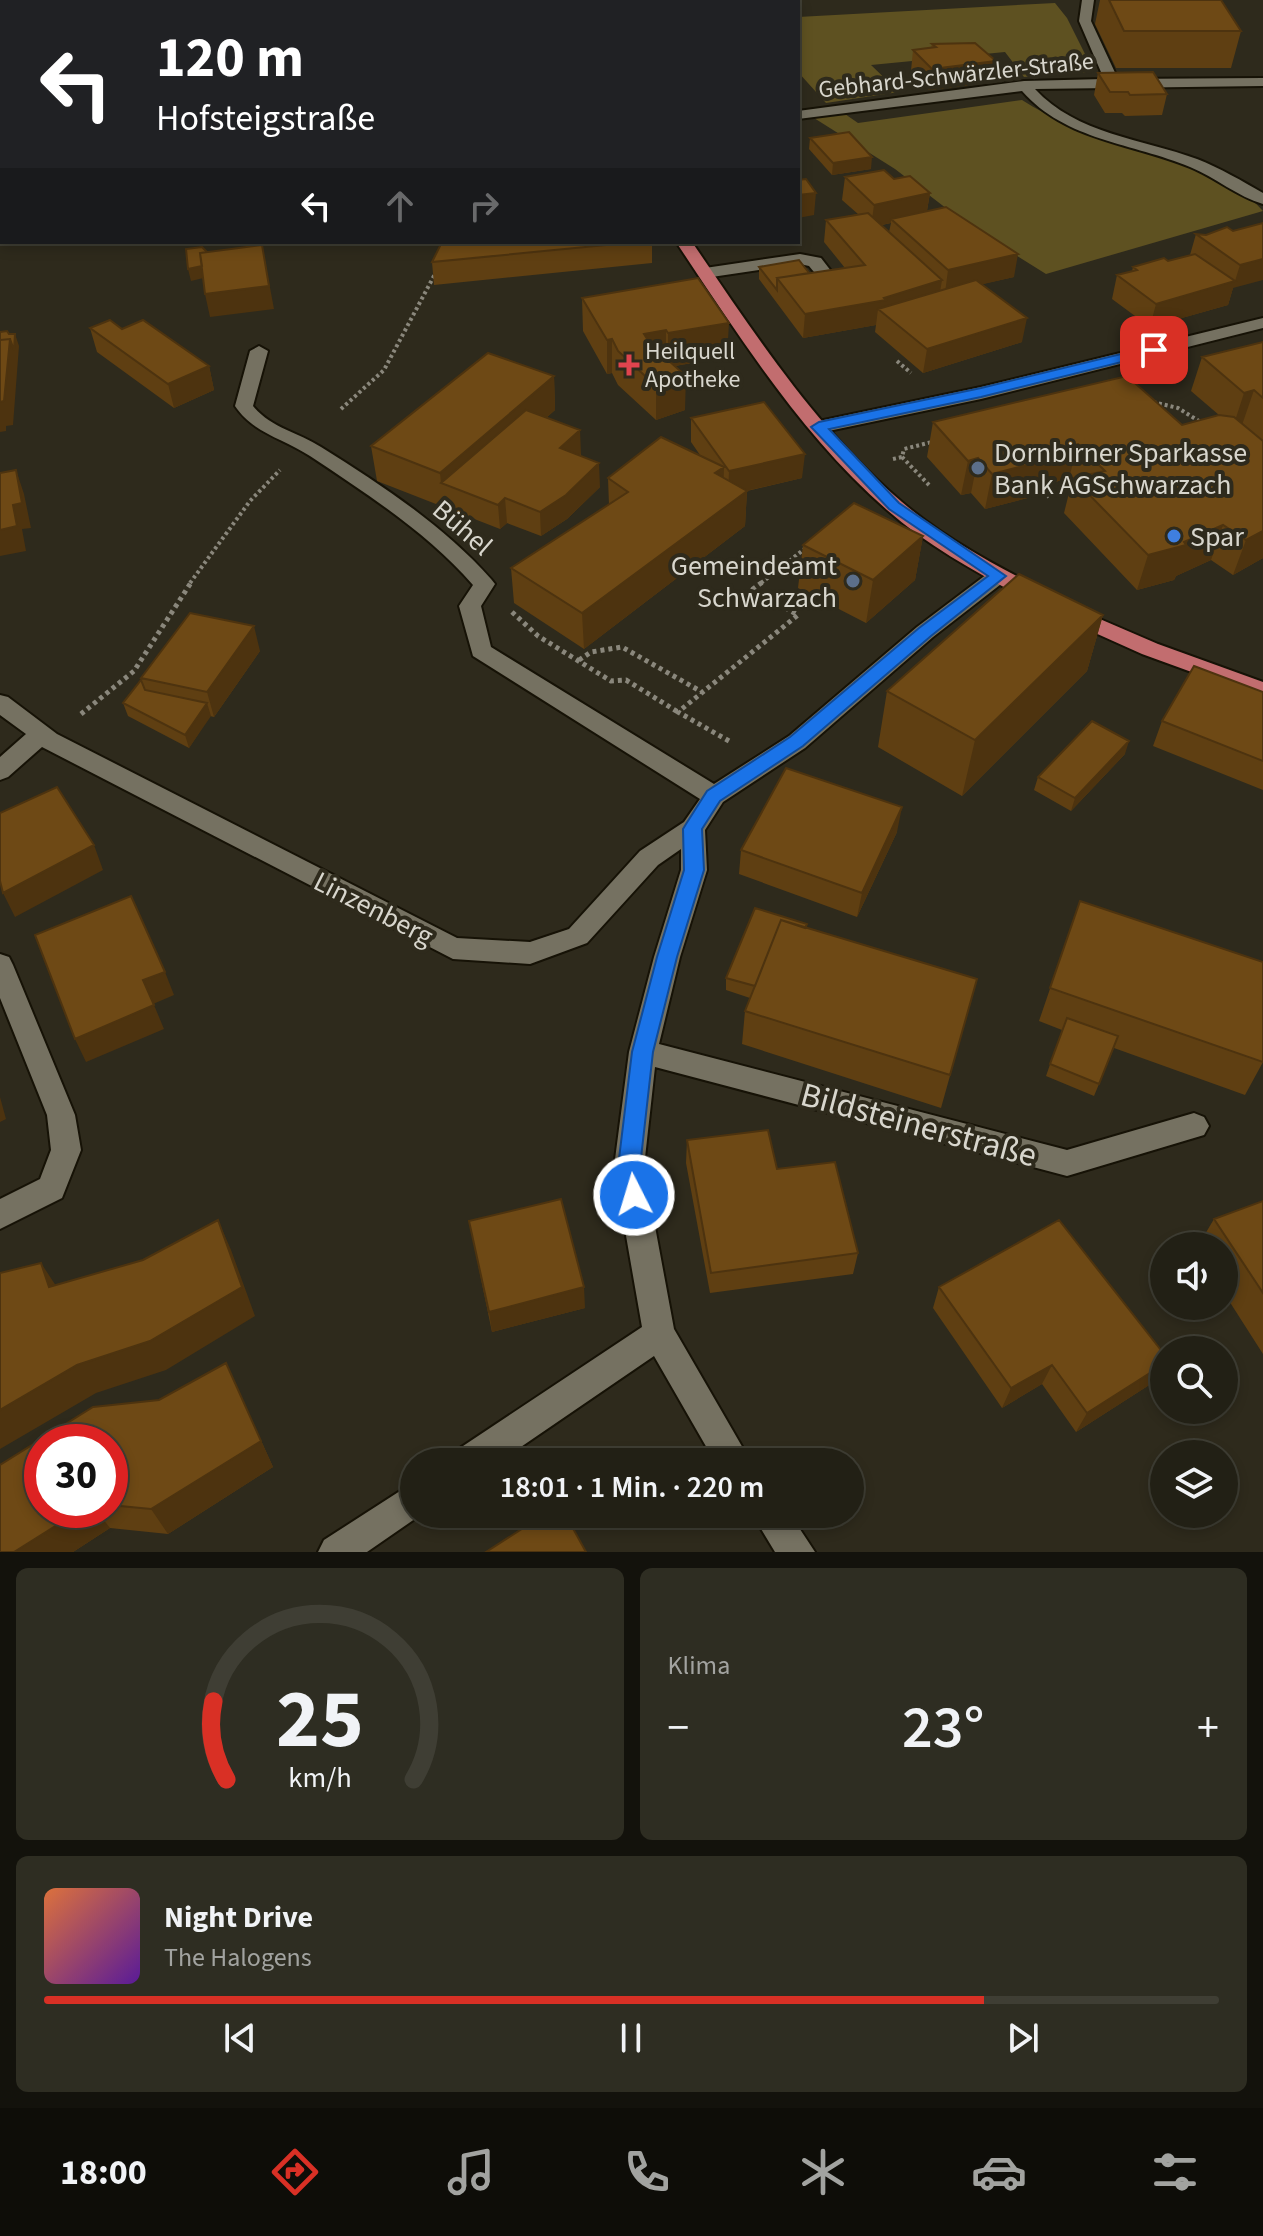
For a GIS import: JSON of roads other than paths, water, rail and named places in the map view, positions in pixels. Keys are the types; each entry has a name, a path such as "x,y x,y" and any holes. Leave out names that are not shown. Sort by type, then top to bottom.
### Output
{"main road":[{"path":"685,244 819,427 894,506 998,576 1150,649 1263,690"}],"street":[{"path":"1088,0 1085,21 1112,81"},
{"name":"Gebhard-Schwärzler-Straße","path":"800,115 1024,85 1112,81 1263,82"},
{"path":"1024,85 1038,101 1062,117 1196,164 1263,199"},
{"path":"705,273 800,259 815,262 830,280"},
{"path":"819,427 981,393 1263,323"},
{"name":"Bühel","path":"259,351 244,406 254,420 269,431 304,445 393,504 468,564 484,584 470,606 481,651 714,796"},
{"path":"726,1448 659,1334 629,1167 643,1052 667,957 694,870 693,829 714,796 797,742 925,632 998,576"},
{"name":"Linzenberg","path":"0,703 45,737 453,948 530,953 578,936 649,858 693,829"},
{"path":"0,771 45,737"},
{"path":"0,965 61,1115 66,1150 51,1188 0,1215"},
{"name":"Bildsteinerstraße","path":"643,1052 1067,1163 1194,1126"},
{"path":"490,1448 659,1334"},
{"path":"336,1552 400,1509"},
{"path":"779,1528 797,1552"}],"place":[{"name":"Heilquell Apotheke","path":"629,365"},
{"name":"Dornbirner Sparkasse Bank AGSchwarzach","path":"978,468"},
{"name":"Spar","path":"1174,536"},
{"name":"Gemeindeamt Schwarzach","path":"853,581"}]}
